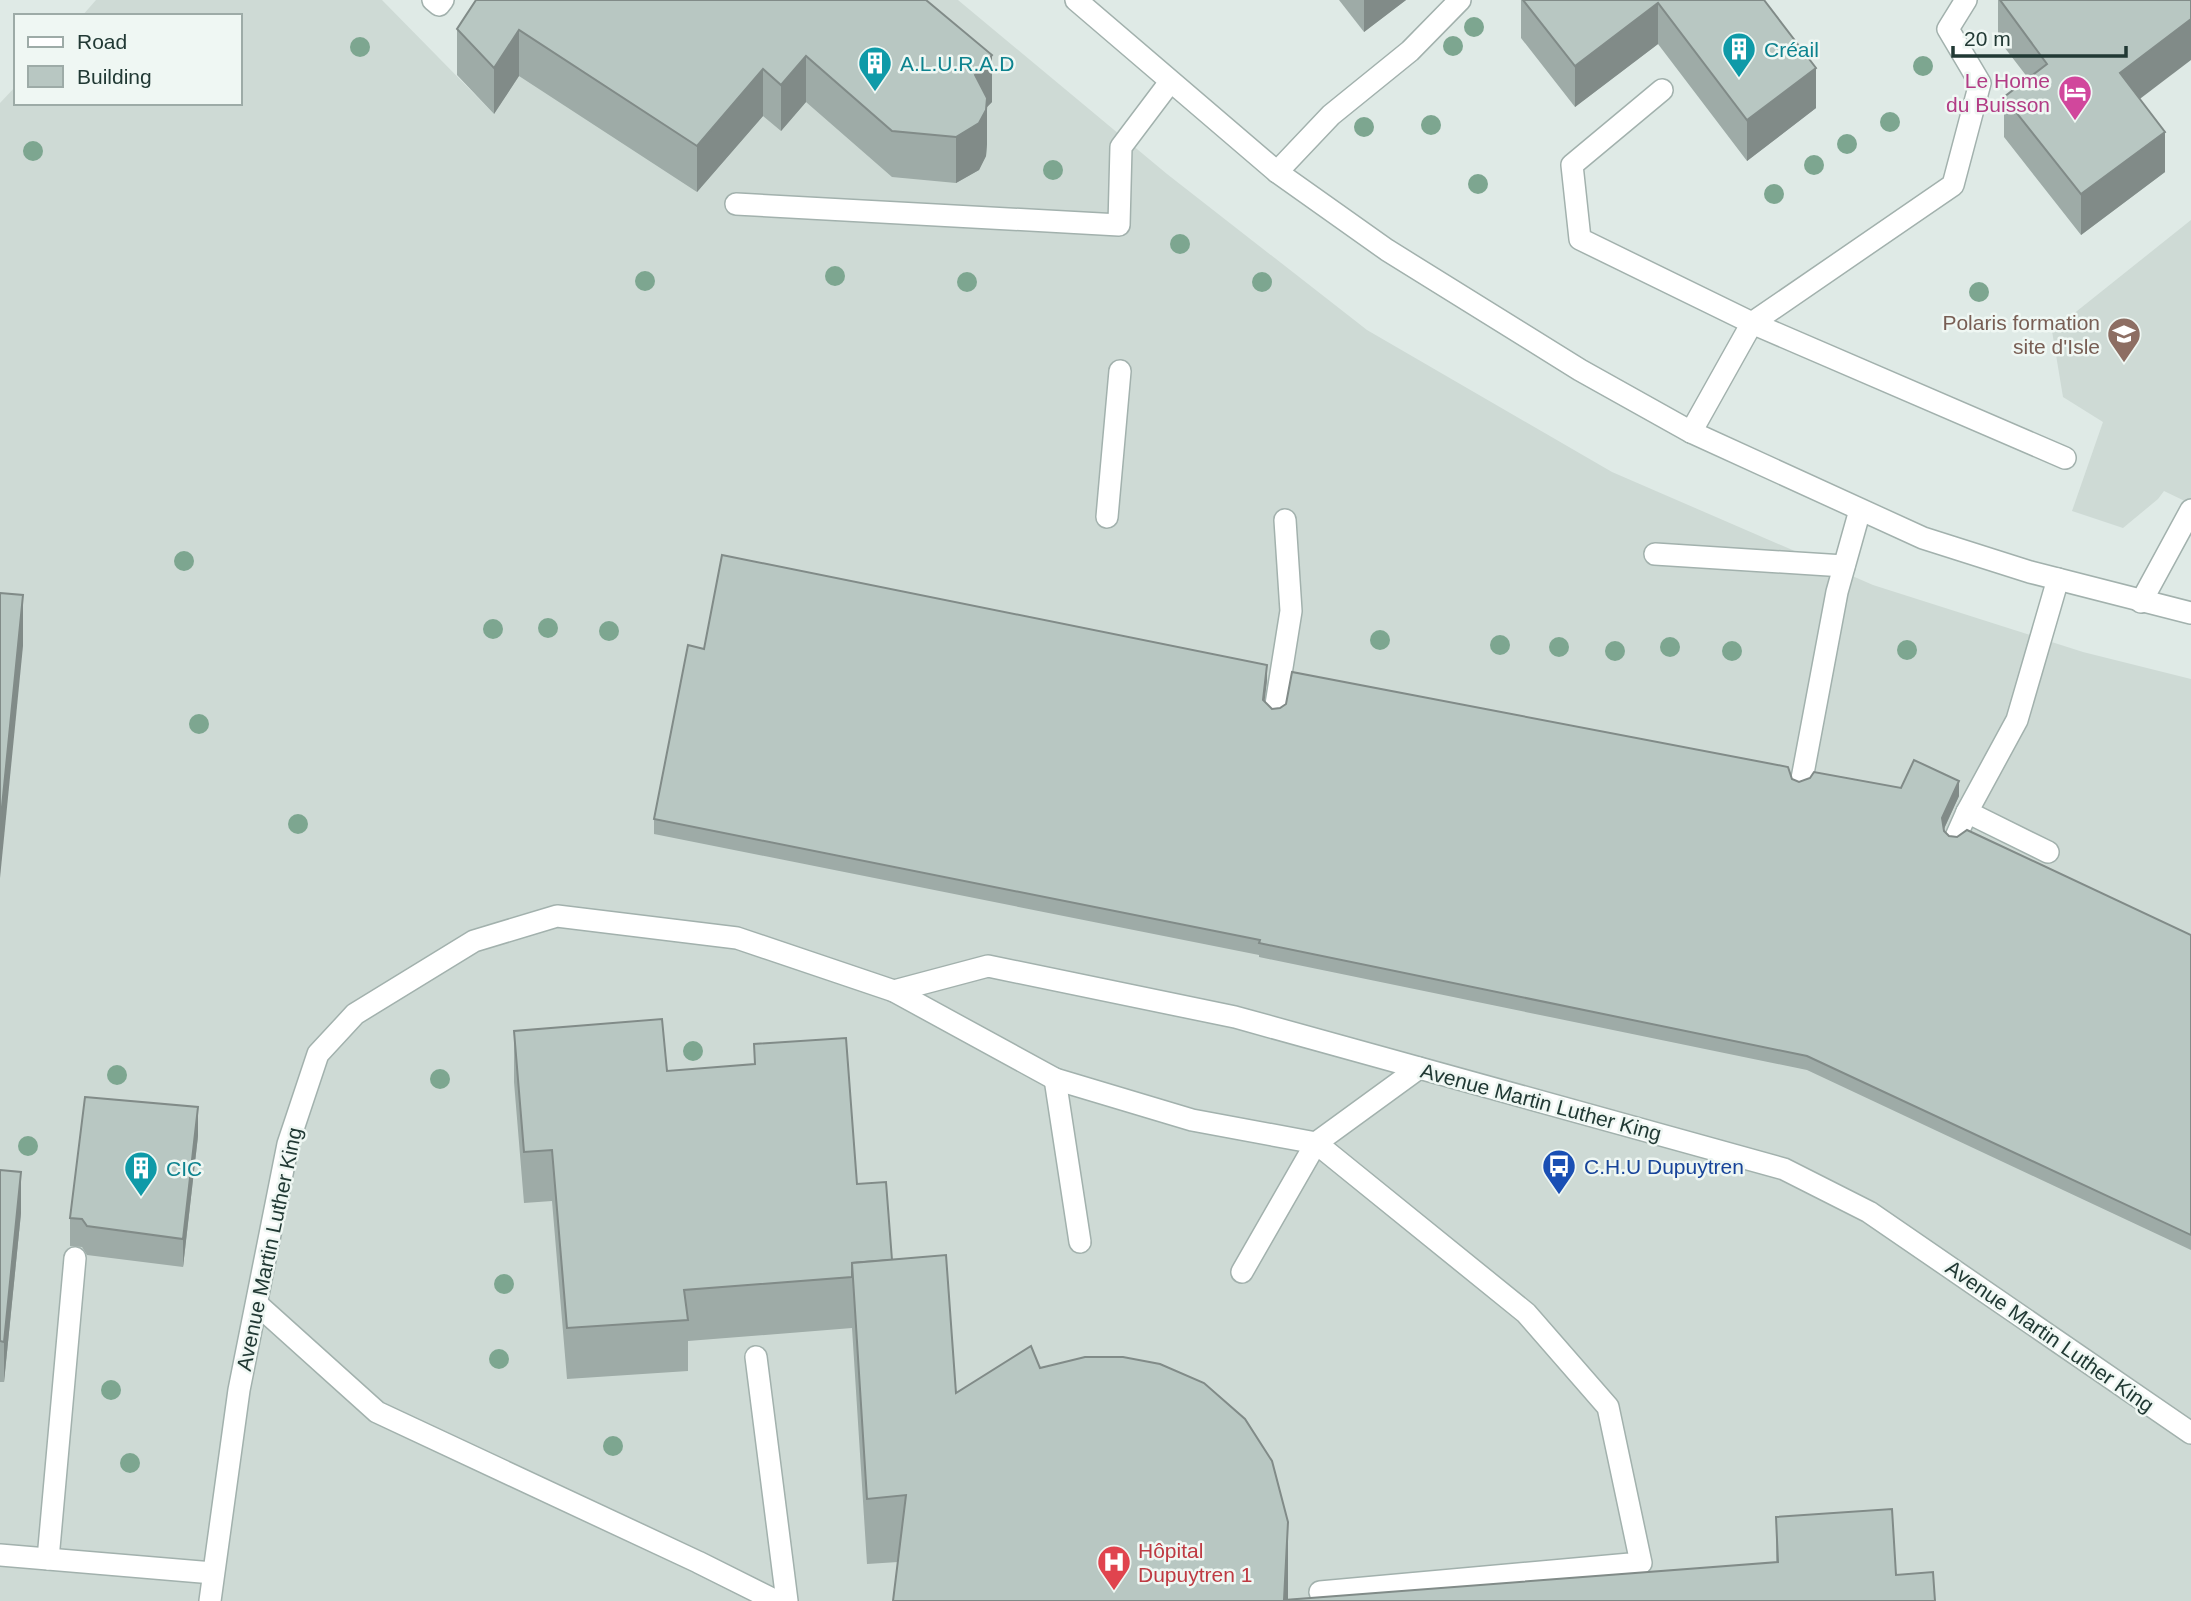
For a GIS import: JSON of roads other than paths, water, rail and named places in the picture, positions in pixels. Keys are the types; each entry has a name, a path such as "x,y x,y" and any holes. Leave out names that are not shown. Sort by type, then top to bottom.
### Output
{"street":[{"path":"433,0 439,5 443,0"},
{"path":"1076,0 1277,172 1398,258 1580,370 1691,432 1923,538 2058,579 2191,613"},
{"path":"1277,172 1331,115 1410,51 1460,0"},
{"path":"1691,432 1752,323 1953,185 1980,83 1948,29 1966,0"},
{"path":"736,204 1119,225 1121,147 1170,82"},
{"path":"1662,90 1572,165 1580,239 1752,323 2065,458"},
{"path":"1107,517 1120,371"},
{"path":"1801,784 1837,592 1860,510"},
{"path":"2141,602 2191,510"},
{"path":"1275,711 1291,611 1285,520"},
{"path":"1655,554 1844,566"},
{"path":"1955,839 2017,720 2058,579"},
{"path":"1967,813 2048,852"},
{"name":"Avenue Martin Luther King","path":"210,1601 239,1390 288,1144 318,1054 355,1014 474,941 557,916 737,938 894,991 1055,1079 1192,1121 1316,1143"},
{"name":"Avenue Martin Luther King","path":"894,991 988,966 1235,1017 1784,1169 1869,1212 2191,1433"},
{"path":"1242,1272 1316,1143 1419,1068"},
{"path":"1055,1079 1080,1242"},
{"path":"1316,1143 1526,1313 1608,1407 1641,1563 1320,1592"},
{"path":"48,1559 75,1258"},
{"path":"257,1304 377,1412 776,1601"},
{"path":"756,1357 787,1601"},
{"path":"0,1555 213,1573"}],"place":[{"name":"Créail","path":"1739,79"},
{"name":"A.L.U.R.A.D","path":"875,93"},
{"name":"Le Home du Buisson","path":"2075,122"},
{"name":"Polaris formation site d'Isle","path":"2124,364"},
{"name":"C.H.U Dupuytren","path":"1559,1196"},
{"name":"CIC","path":"141,1198"},
{"name":"Hôpital Dupuytren 1","path":"1114,1592"}]}
